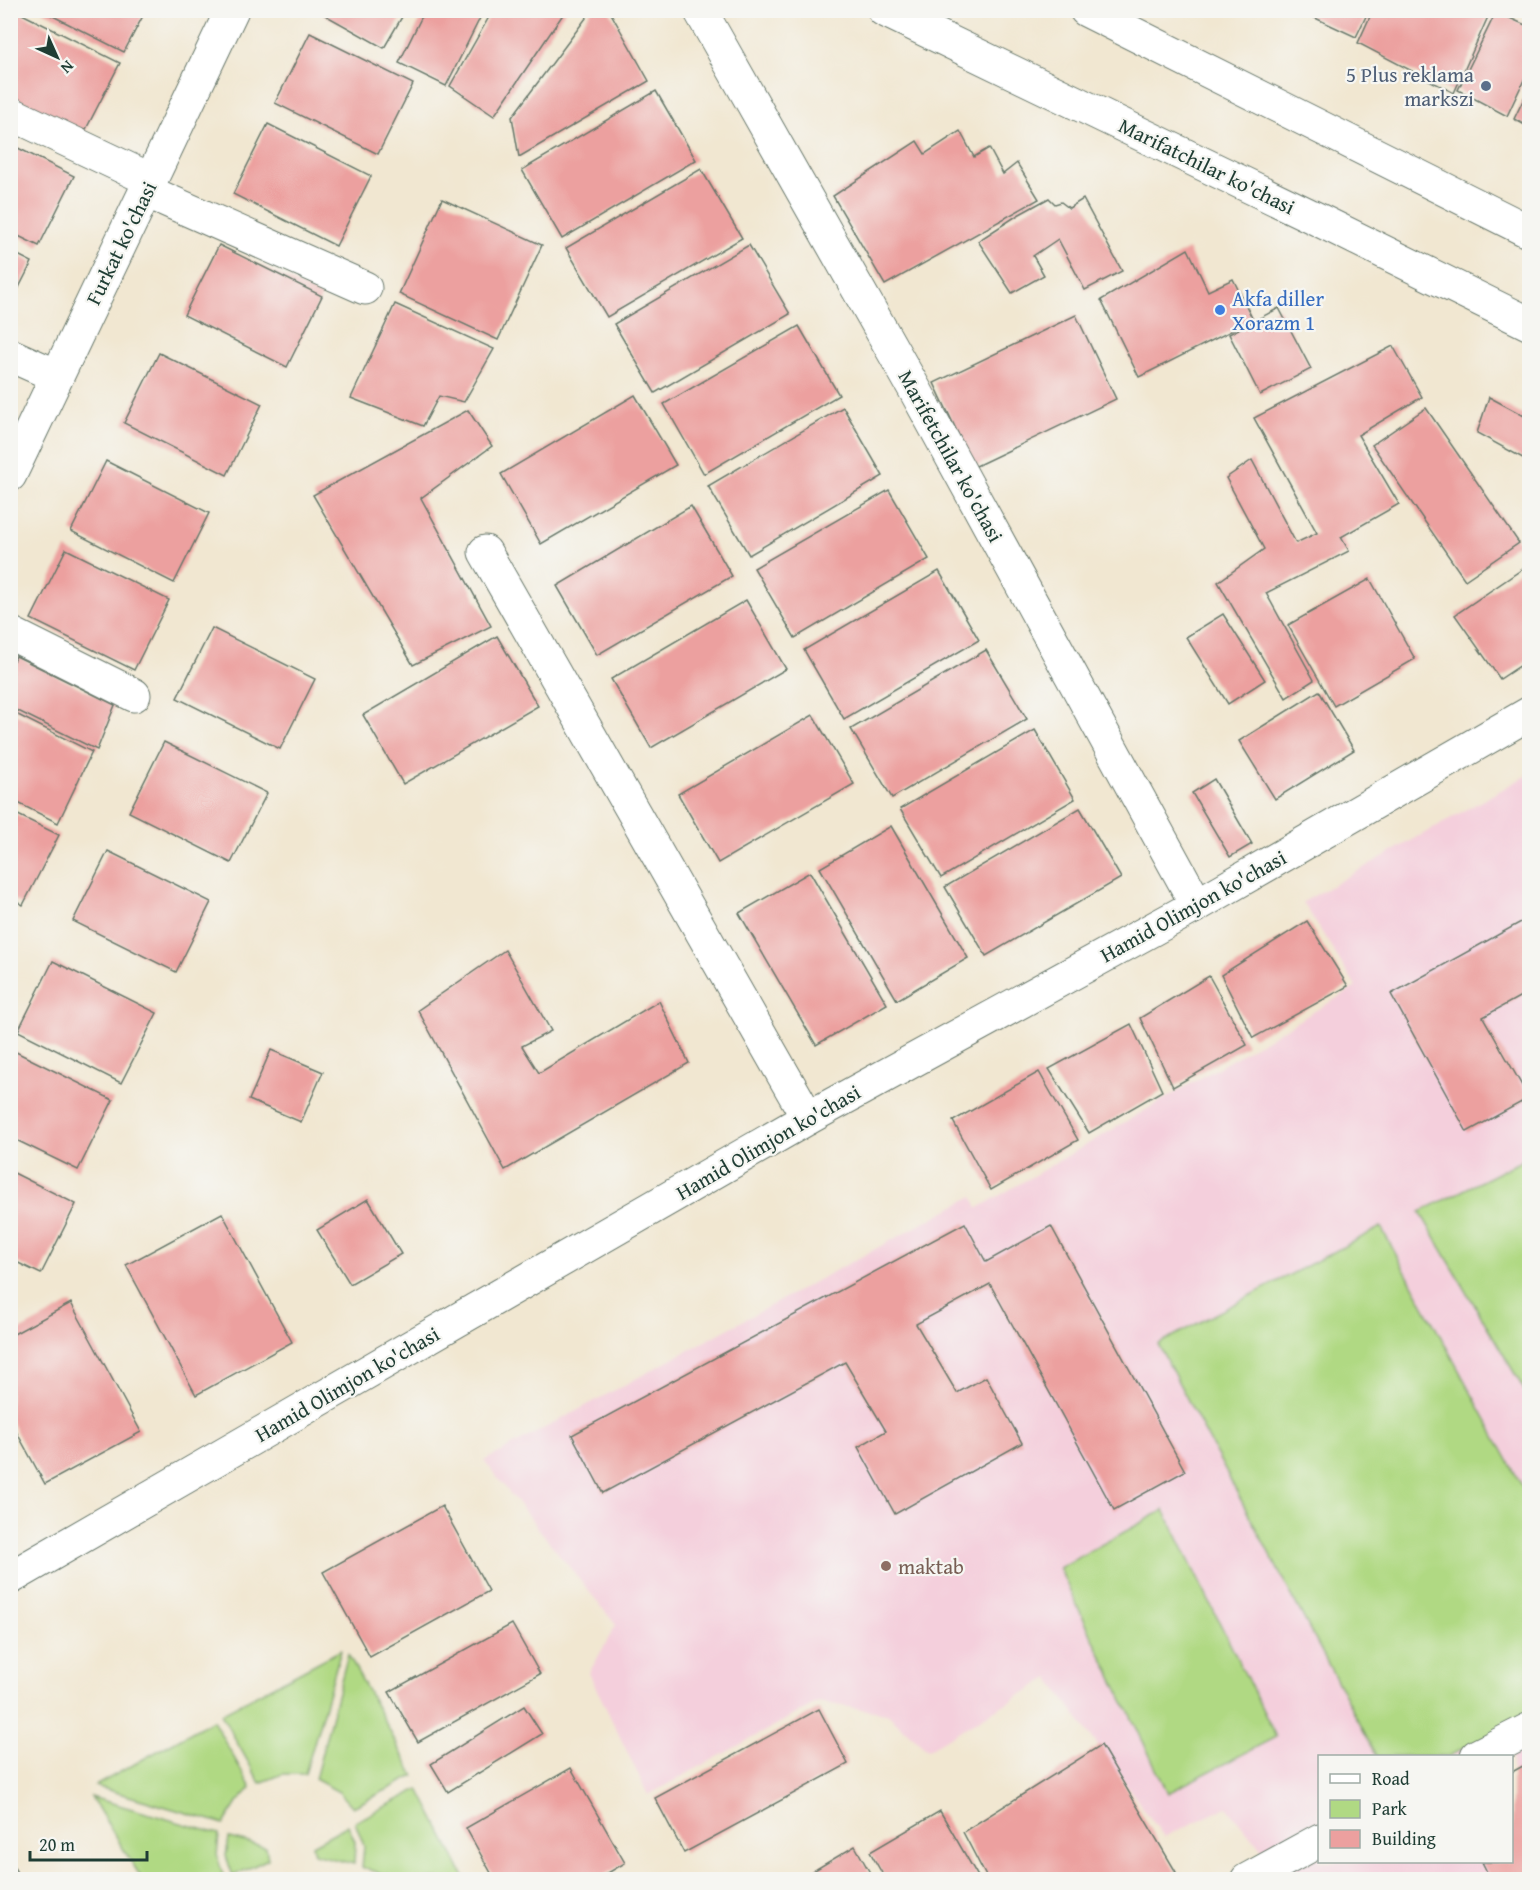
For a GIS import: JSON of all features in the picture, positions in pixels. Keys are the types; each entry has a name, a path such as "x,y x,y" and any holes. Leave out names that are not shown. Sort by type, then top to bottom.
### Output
{"street":[{"name":"Furkat ko'chasi","path":"10,475 232,10"},
{"name":"Marifetchilar ko'chasi","path":"700,10 914,388 1197,905"},
{"name":"Marifatchilar ko'chasi","path":"884,10 1530,324"},
{"path":"1086,10 1530,232"},
{"path":"10,113 148,185 364,288"},
{"path":"10,355 57,376"},
{"path":"485,552 808,1118"},
{"path":"10,633 134,695"},
{"name":"Hamid Olimjon ko'chasi","path":"10,1578 808,1118 1197,905 1530,713"},
{"path":"1479,1755 1530,1729"},
{"path":"1247,1880 1318,1841"}],"shaded area":[{"path":"1529,774 1529,1879 1299,1880 1296,1875 1281,1879 1273,1864 1227,1807 1164,1837 1049,1678 928,1750 886,1713 818,1702 648,1795 589,1673 616,1625 484,1461 973,1196 978,1208 1356,987 1303,902"}],"green space":[{"path":"1529,1157 1529,1398 1420,1212"},
{"path":"1381,1227 1529,1499 1529,1715 1451,1755 1376,1755 1158,1344"},
{"path":"1164,1510 1276,1737 1168,1793 1059,1568"},
{"path":"341,1650 305,1774 283,1774 260,1783 221,1714"},
{"path":"348,1654 414,1776 353,1807 339,1792 315,1779"},
{"path":"213,1720 251,1788 237,1803 224,1824 95,1786"},
{"path":"419,1789 465,1879 403,1879 362,1868 364,1846 355,1822"},
{"path":"91,1797 219,1834 217,1856 224,1878 221,1880 142,1879"},
{"path":"348,1825 355,1842 354,1864 314,1854 312,1845"},
{"path":"229,1838 266,1847 268,1859 233,1876 226,1856"}],"building":[{"path":"41,10 146,10 124,52"},
{"path":"316,10 406,10 384,48"},
{"path":"425,10 484,10 446,86 399,63"},
{"path":"493,10 566,10 494,116 450,86"},
{"path":"592,10 609,10 649,81 519,157 512,117"},
{"path":"1298,10 1369,10 1356,37"},
{"path":"1373,10 1491,10 1454,93 1358,43"},
{"path":"16,11 120,63 84,133 10,96 10,23"},
{"path":"1496,12 1530,27 1530,67 1507,116 1458,90"},
{"path":"310,33 413,84 378,154 275,103"},
{"path":"1530,86 1530,128 1514,119"},
{"path":"656,91 696,160 562,239 522,170"},
{"path":"268,124 371,176 336,246 233,194"},
{"path":"960,131 974,157 989,148 1003,174 1017,163 1039,199 885,285 833,196 917,141 925,154"},
{"path":"10,144 74,176 39,246 10,232"},
{"path":"701,169 742,238 607,317 566,248"},
{"path":"1049,198 1055,204 1061,202 1069,208 1083,199 1122,271 1085,290 1058,239 1033,256 1044,275 1012,293 978,241"},
{"path":"442,199 542,245 498,340 399,294"},
{"path":"219,245 322,296 287,367 184,315"},
{"path":"749,245 790,314 655,393 614,324"},
{"path":"1188,249 1208,291 1233,279 1253,320 1139,377 1101,300"},
{"path":"10,251 32,262 10,305"},
{"path":"395,304 494,349 464,402 439,396 423,426 351,398"},
{"path":"1279,308 1311,369 1260,395 1229,334"},
{"path":"1076,315 1116,399 974,467 934,383"},
{"path":"799,326 839,395 704,474 664,404"},
{"path":"1393,346 1422,397 1358,435 1399,504 1341,537 1349,551 1266,593 1314,680 1286,698 1218,582 1264,549 1226,478 1252,460 1296,543 1317,533 1254,418"},
{"path":"159,353 262,404 227,475 124,423"},
{"path":"635,395 676,465 541,544 501,474"},
{"path":"1489,397 1530,419 1530,462 1477,433"},
{"path":"843,407 883,476 749,555 708,486"},
{"path":"1426,408 1519,543 1465,580 1372,445"},
{"path":"468,410 492,446 421,498 491,626 413,665 313,495"},
{"path":"106,461 209,513 174,583 71,531"},
{"path":"889,490 929,559 795,638 754,568"},
{"path":"691,506 732,576 597,655 557,586"},
{"path":"66,549 169,600 134,670 31,619"},
{"path":"1527,566 1530,570 1530,659 1500,679 1455,615"},
{"path":"939,571 979,640 844,719 804,650"},
{"path":"1370,579 1415,659 1334,706 1288,625"},
{"path":"746,600 786,669 651,748 611,679"},
{"path":"1223,614 1265,680 1228,704 1186,637"},
{"path":"212,628 315,679 280,749 177,698"},
{"path":"497,636 538,706 403,784 363,715"},
{"path":"986,650 1027,719 892,798 851,729"},
{"path":"16,656 115,705 97,750 10,707 10,666"},
{"path":"1319,691 1354,750 1275,799 1239,741"},
{"path":"10,711 92,752 58,823 10,799"},
{"path":"813,715 854,784 718,863 678,794"},
{"path":"1035,730 1075,799 941,878 900,809"},
{"path":"164,742 267,793 231,863 129,812"},
{"path":"1214,779 1252,844 1230,857 1192,793"},
{"path":"1080,808 1121,878 986,956 945,887"},
{"path":"10,811 59,835 23,905 10,898"},
{"path":"891,826 968,958 897,1000 820,868"},
{"path":"108,851 211,902 176,972 73,921"},
{"path":"810,872 887,1004 816,1045 739,913"},
{"path":"1530,917 1530,991 1483,1017 1529,1098 1467,1132 1391,994"},
{"path":"1307,921 1348,986 1253,1038 1221,975"},
{"path":"505,950 551,1031 522,1046 539,1073 659,1001 689,1063 505,1170 418,1010"},
{"path":"53,961 157,1013 121,1083 18,1031"},
{"path":"1209,976 1247,1045 1173,1087 1140,1018"},
{"path":"1131,1024 1162,1091 1089,1133 1049,1069"},
{"path":"10,1049 113,1100 78,1170 10,1137"},
{"path":"271,1050 323,1072 301,1122 249,1100"},
{"path":"1039,1072 1078,1140 991,1190 953,1121"},
{"path":"10,1171 76,1204 41,1274 10,1259"},
{"path":"368,1199 401,1254 350,1284 317,1230"},
{"path":"222,1213 292,1342 196,1395 126,1265"},
{"path":"965,1223 986,1262 1051,1226 1185,1471 1114,1510 990,1284 916,1324 957,1393 986,1377 1022,1443 895,1514 858,1447 886,1431 845,1362 603,1493 572,1435"},
{"path":"71,1303 141,1432 45,1484 10,1420 10,1336"},
{"path":"442,1506 489,1591 370,1657 323,1572"},
{"path":"512,1624 540,1674 418,1742 389,1692"},
{"path":"524,1706 542,1734 448,1792 431,1764"},
{"path":"819,1709 848,1764 684,1853 655,1798"},
{"path":"1101,1745 1176,1872 1163,1880 988,1880 963,1832"},
{"path":"1530,1762 1530,1880 1491,1880 1482,1863 1513,1863 1513,1771"},
{"path":"571,1768 625,1863 596,1880 495,1880 466,1828"},
{"path":"940,1811 980,1880 886,1880 870,1852"},
{"path":"855,1846 874,1880 798,1880"},
{"path":"10,1860 21,1880 10,1880"}],"place":[{"name":"5 Plus reklama markszi","path":"1486,86"},
{"name":"Akfa diller Xorazm 1","path":"1220,310"},
{"name":"maktab","path":"886,1566"}]}
